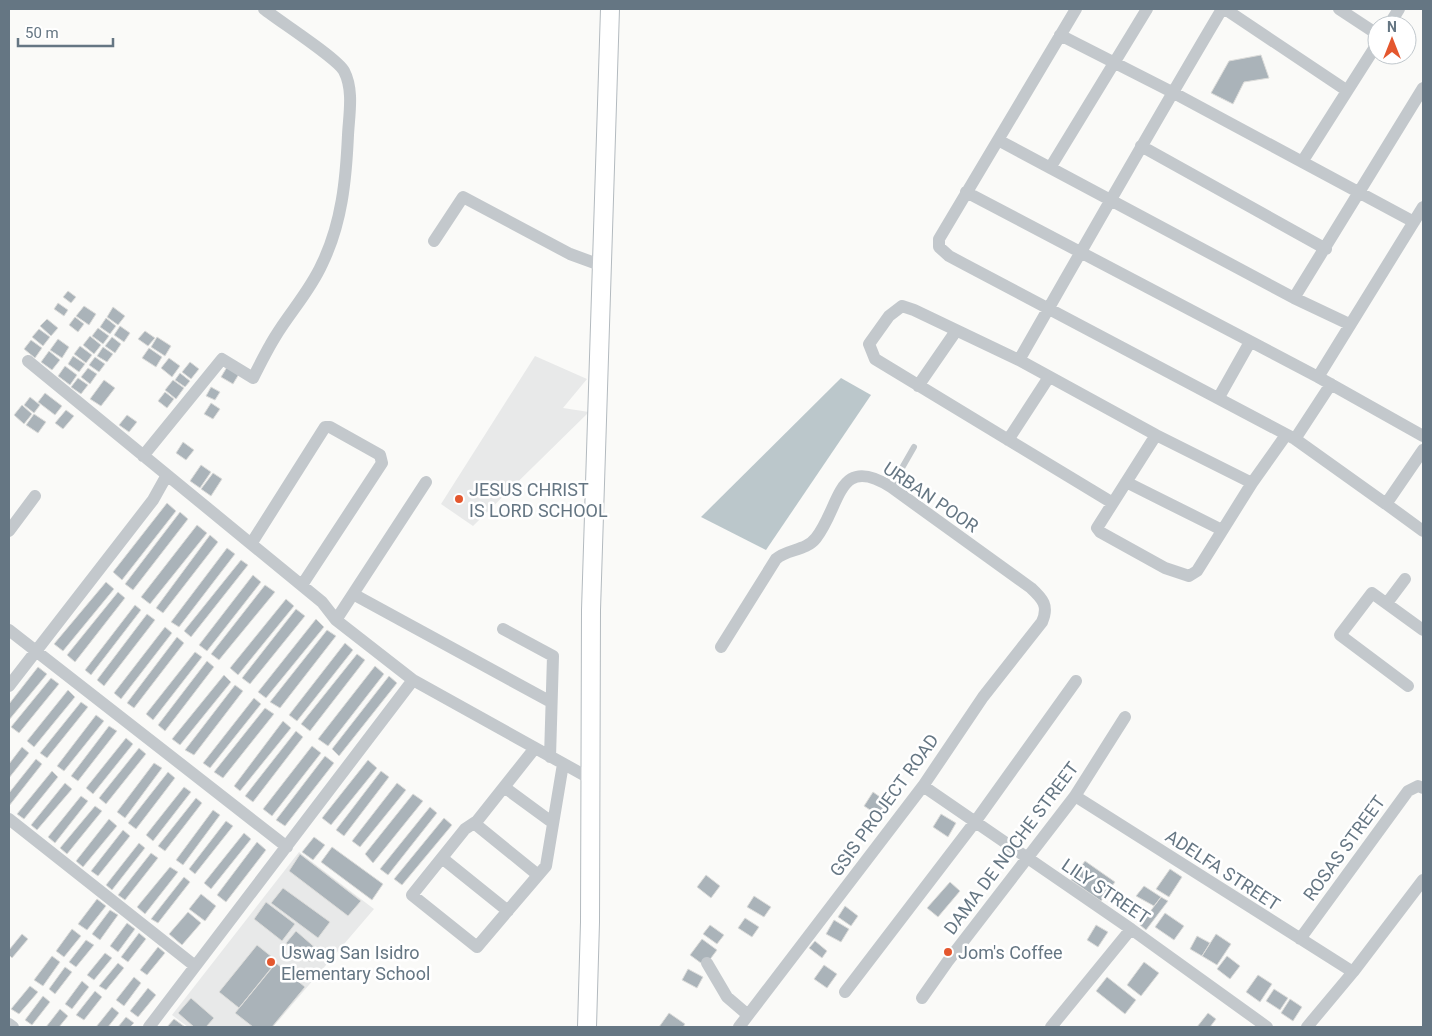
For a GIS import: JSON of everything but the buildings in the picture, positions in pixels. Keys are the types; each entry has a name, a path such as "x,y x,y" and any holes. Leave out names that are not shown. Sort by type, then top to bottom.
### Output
{"street":[{"path":"143,456 222,359 253,378 275,336 323,264 337,227 344,190 350,104 349,85 344,70 332,58 264,9"},
{"path":"587,1027 590,922 591,610 610,9"},
{"path":"1076,9 939,239 940,247 964,264 1291,437 1423,531"},
{"path":"1050,168 1147,9"},
{"path":"1019,360 1079,251 1111,202 1172,92 1224,9 1346,90"},
{"path":"1340,9 1367,27"},
{"path":"1060,36 1172,92 1414,222"},
{"path":"1302,162 1367,59"},
{"path":"1294,298 1326,249 1423,88"},
{"path":"998,140 1294,298 1350,324"},
{"path":"1142,146 1326,249"},
{"path":"966,192 1330,384 1423,436"},
{"path":"434,241 463,197 570,254 603,266"},
{"path":"1318,378 1423,207"},
{"path":"1111,502 875,359 869,348 871,341 889,316 902,306 914,310 1019,360 1252,483"},
{"path":"918,386 956,331"},
{"path":"1219,398 1250,342"},
{"path":"28,361 302,585 322,602 336,620 413,680 591,779"},
{"path":"1008,440 1049,377"},
{"path":"1156,434 1098,522 1097,528 1100,532 1165,568 1189,576 1197,571 1252,483 1291,437 1330,384"},
{"path":"251,544 325,427 330,426 380,455 382,463 302,585"},
{"path":"1386,504 1423,450"},
{"name":"URBAN POOR","path":"721,647 776,559 781,554 809,544 816,538 850,479 860,474 871,476 891,487 1044,599"},
{"path":"9,686 153,500 167,475"},
{"path":"336,620 426,482"},
{"path":"1126,482 1222,530"},
{"path":"9,531 35,496"},
{"path":"1387,603 1405,579"},
{"path":"354,594 552,702"},
{"path":"1408,686 1340,635 1369,594 1374,594 1423,630"},
{"name":"GSIS PROJECT ROAD","path":"739,1027 923,786 989,689 1042,622 1045,614 1044,599"},
{"path":"503,629 553,656 550,757"},
{"path":"9,630 287,848"},
{"path":"149,1027 413,680"},
{"path":"845,992 975,822 1076,681"},
{"name":"DAMA DE NOCHE STREET","path":"922,998 948,961 1075,796 1125,717"},
{"path":"535,748 474,823 465,829 412,895 477,947 546,866 563,764"},
{"name":"LILY STREET","path":"923,786 1131,929 1267,1027"},
{"name":"ROSAS STREET","path":"1300,940 1400,800 1408,791 1418,786 1423,788"},
{"path":"504,787 552,823"},
{"name":"ADELFA STREET","path":"1075,796 1353,972"},
{"path":"9,819 195,966"},
{"path":"474,823 538,875"},
{"path":"442,858 508,911"},
{"path":"1307,1027 1353,972 1423,880"},
{"path":"1051,1027 1131,929"},
{"path":"708,963 727,997 748,1015"},
{"path":"9,1024 13,1027"}],"lane":[{"path":"891,487 914,446"}],"shaded area":[{"path":"535,356 587,379 563,408 589,412 473,526 441,504"},
{"path":"841,378 871,395 766,550 701,517"},
{"name":"Uswag San Isidro Elementary School","path":"299,852 374,909 273,1027 188,1027 172,1015"}],"place":[{"name":"JESUS CHRIST IS LORD SCHOOL","path":"459,499"},
{"name":"Jom's Coffee","path":"948,952"},
{"name":"Uswag San Isidro Elementary School","path":"271,962"}]}
